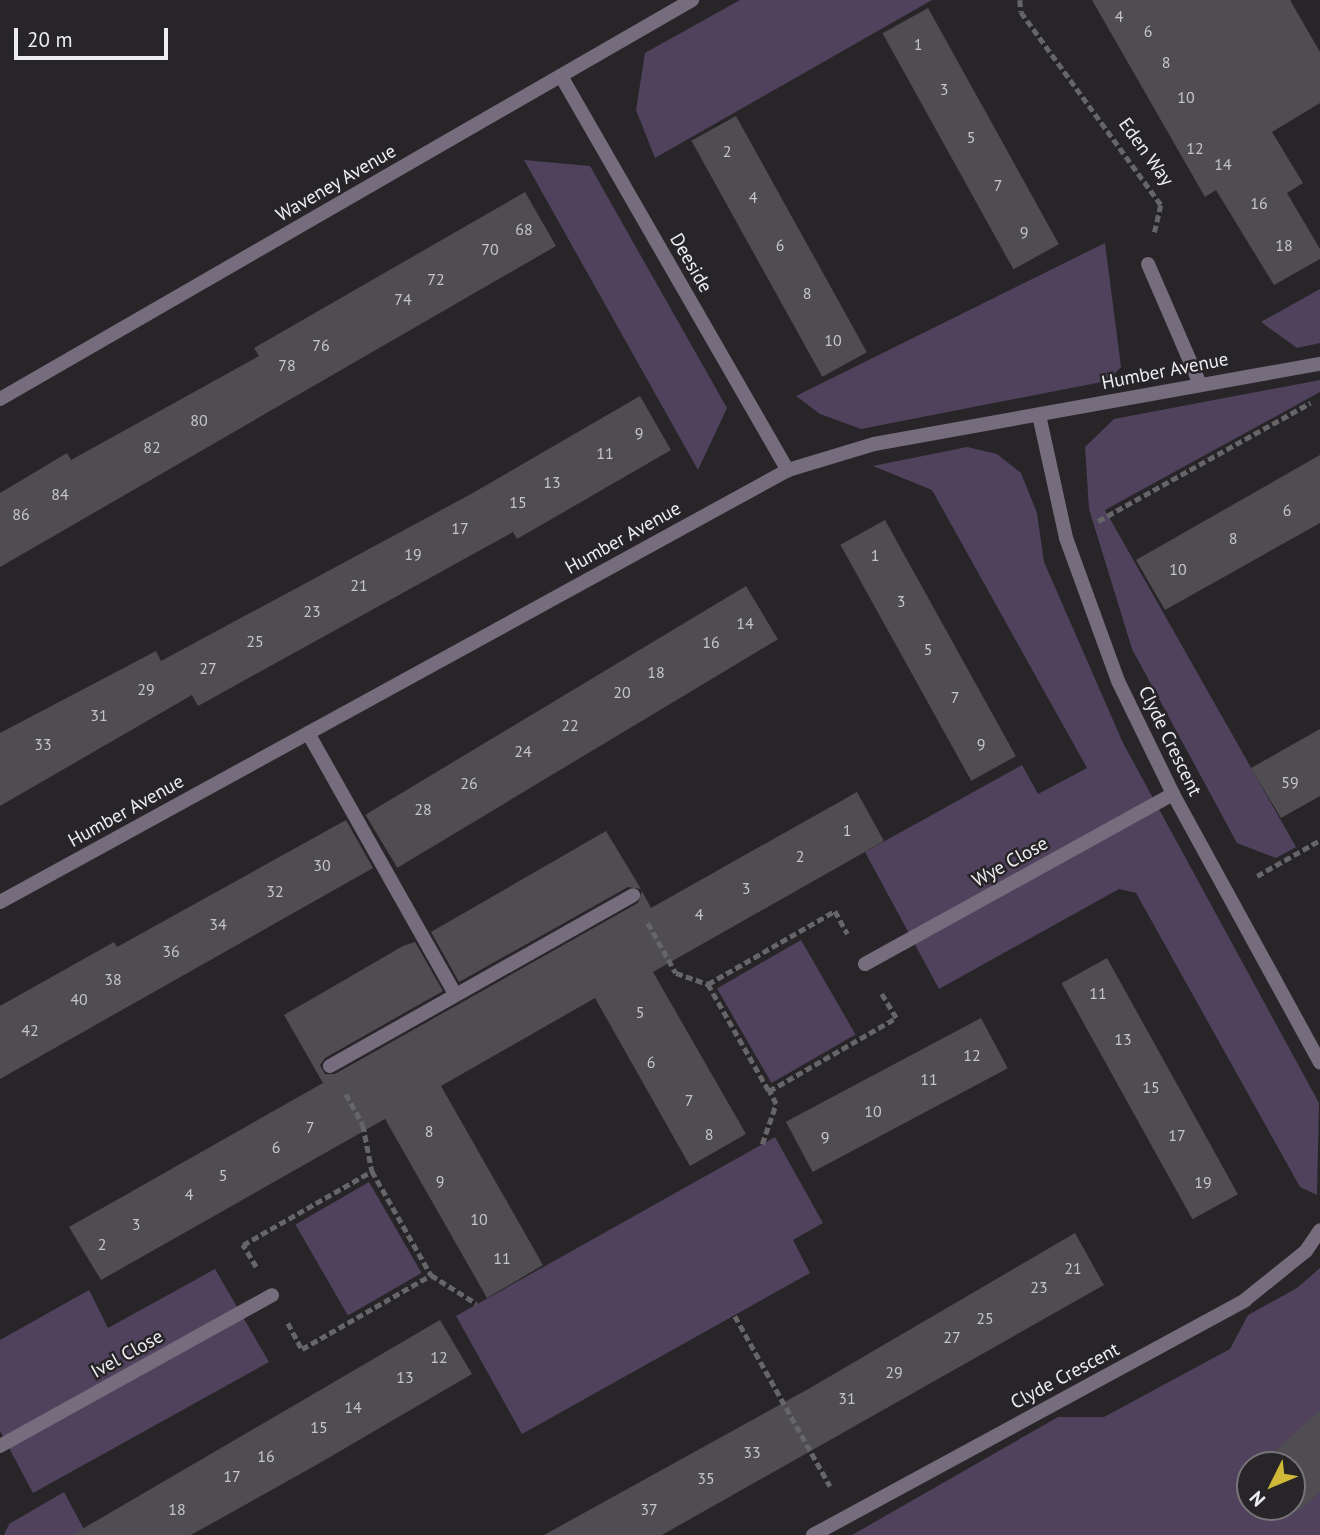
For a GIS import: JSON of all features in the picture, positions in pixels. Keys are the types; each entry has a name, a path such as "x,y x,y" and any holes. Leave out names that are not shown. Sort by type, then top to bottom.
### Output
{"street":[{"name":"Waveney Avenue","path":"0,399 692,0"},
{"name":"Deeside","path":"561,76 789,470"},
{"path":"1148,264 1199,382"},
{"name":"Humber Avenue","path":"0,902 789,470 874,444 1039,415 1199,382 1320,364"},
{"name":"Clyde Crescent","path":"1039,415 1066,538 1118,681 1173,794 1320,1062"},
{"path":"308,733 455,994"},
{"name":"Wye Close","path":"865,964 1173,794"},
{"path":"330,1066 632,895"},
{"name":"Clyde Crescent","path":"813,1535 1245,1300 1306,1251 1320,1230"},
{"name":"Ivel Close","path":"0,1446 272,1295"}],"path":[{"name":"Eden Way","path":"1020,0 1021,12 1161,205 1148,264"},
{"path":"1066,538 1320,397"},
{"path":"1228,892 1320,840"},
{"path":"632,895 676,973 708,984 776,1104 762,1144"},
{"path":"708,984 835,911 896,1018 769,1091"},
{"path":"330,1066 363,1125 372,1171 431,1275 477,1304"},
{"path":"372,1171 243,1245 302,1349 431,1275"},
{"path":"735,1316 846,1516"}],"shaded area":[{"path":"740,0 932,0 655,158 636,110 645,53"},
{"path":"524,160 590,166 727,408 698,470"},
{"path":"1105,243 1121,367 1107,381 861,429 820,414 796,396"},
{"path":"1320,289 1320,343 1297,348 1261,322"},
{"path":"1320,380 1320,392 1105,510 1296,847 1276,858 1237,843 1132,649 1089,509 1085,447 1114,419"},
{"path":"967,447 997,454 1021,473 1037,513 1044,562 1123,743 1319,1103 1317,1195 1300,1187 1136,893 1119,889 939,989 865,852 1022,765 1038,794 1087,768 932,490 873,466"},
{"path":"801,940 856,1034 771,1083 717,988"},
{"path":"775,1137 823,1223 793,1240 810,1273 522,1434 456,1316"},
{"path":"369,1182 422,1273 348,1315 295,1224"},
{"path":"1320,1268 1320,1535 852,1535 1058,1417 1104,1417 1230,1349 1248,1315 1297,1288"},
{"path":"215,1269 269,1362 33,1493 0,1431 0,1340 89,1290 108,1328"},
{"path":"64,1492 87,1535 4,1535 9,1524"}],"building":[{"path":"1092,0 1290,0 1320,52 1320,103 1272,132 1303,183 1287,193 1320,249 1320,259 1274,285 1216,190 1205,197"},
{"path":"928,8 1059,244 1013,269 883,33"},
{"path":"736,116 867,352 822,377 691,141"},
{"path":"525,192 556,246 0,567 0,493 67,453 71,460 259,356 254,348"},
{"path":"640,396 671,450 517,539 513,532 198,706 192,695 0,806 0,733 156,651 161,661 471,494"},
{"path":"1320,455 1320,523 1165,610 1136,560"},
{"path":"885,520 1016,756 971,781 840,545"},
{"path":"746,586 778,639 397,868 365,815"},
{"path":"1320,729 1320,796 1281,818 1251,768"},
{"path":"857,792 884,841 653,972 746,1134 690,1166 595,998 441,1086 543,1265 487,1298 385,1119 101,1280 69,1227 323,1083 284,1015 403,946 415,942 443,991 325,1058 320,1065 325,1074 335,1074 638,903 642,891 651,908"},
{"path":"346,820 373,868 0,1079 0,1006 114,942 117,947"},
{"path":"606,831 641,889 628,887 459,982 431,932"},
{"path":"1107,958 1238,1194 1192,1219 1062,983"},
{"path":"981,1018 1008,1068 813,1172 786,1122"},
{"path":"1075,1233 1104,1285 662,1535 544,1535 810,1388"},
{"path":"440,1320 472,1374 318,1464 191,1535 72,1535"},
{"path":"1320,1410 1320,1492 1306,1505 1306,1451 1275,1451"}]}
